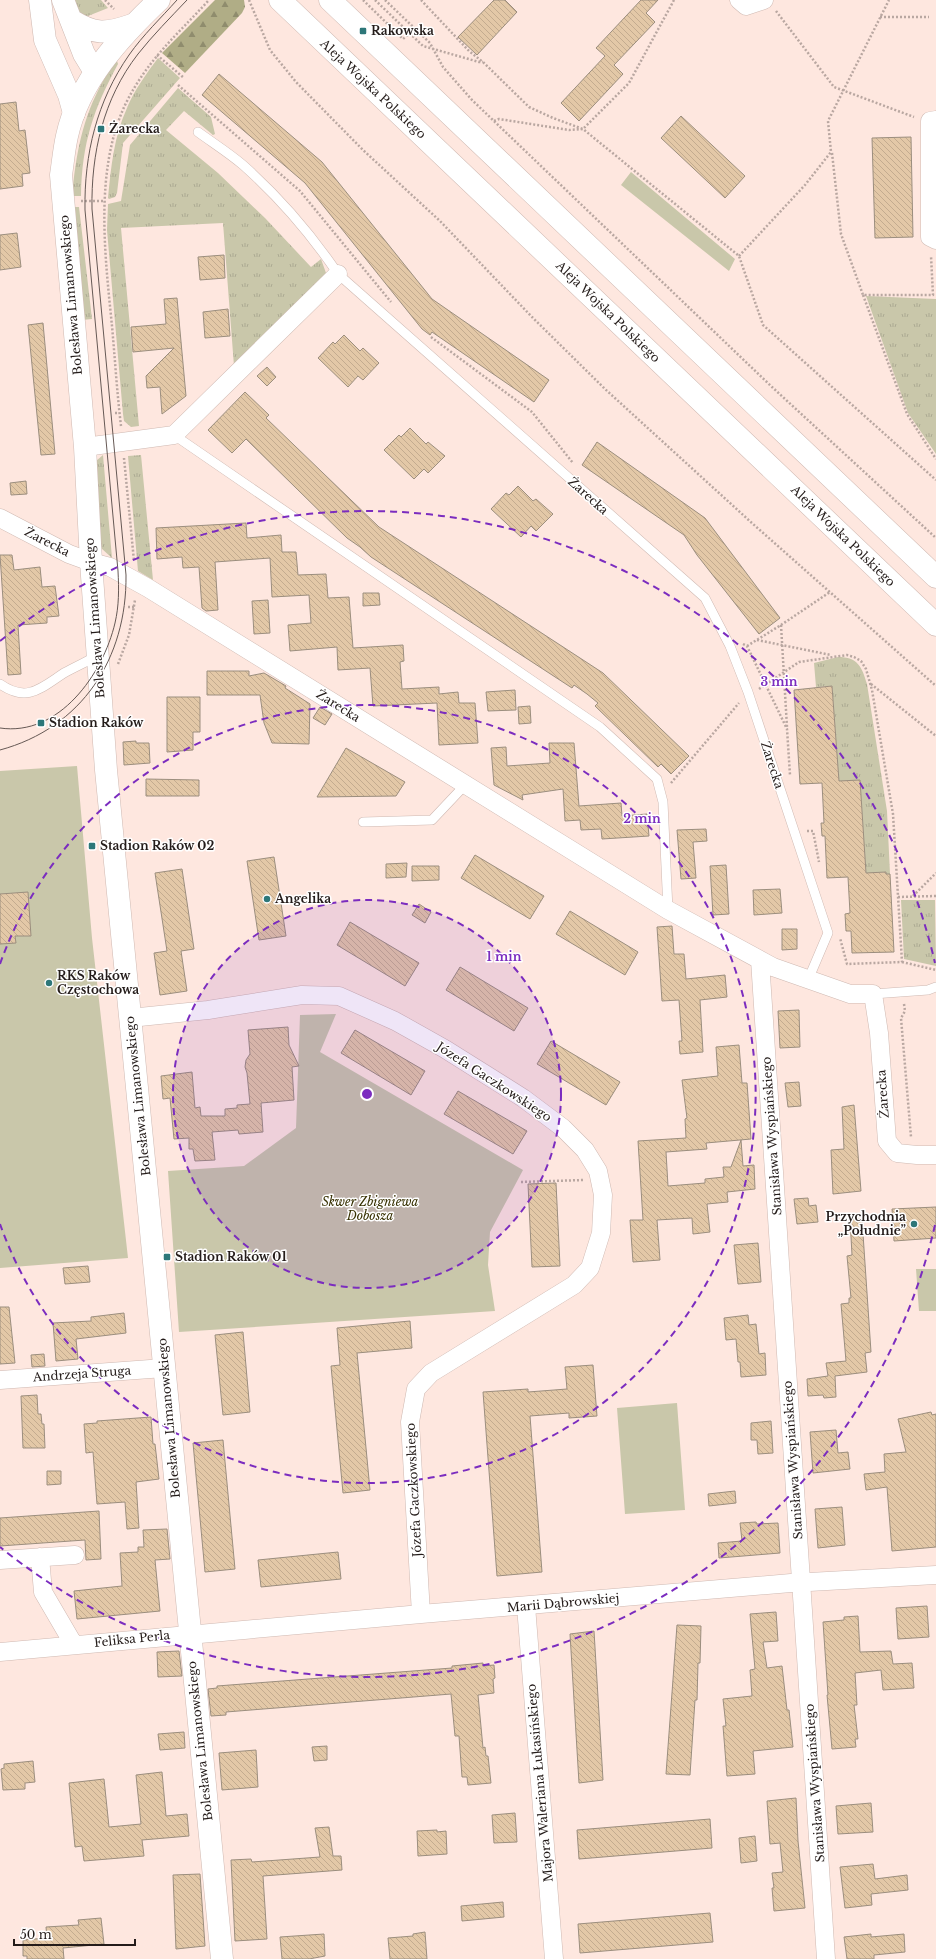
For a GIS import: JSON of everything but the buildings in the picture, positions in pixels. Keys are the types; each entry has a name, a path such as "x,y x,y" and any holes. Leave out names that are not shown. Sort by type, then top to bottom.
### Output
{"main road":[{"path":"40,0 42,21 49,52 68,95 74,113"},
{"path":"63,0 84,54 95,72"},
{"path":"74,113 95,72 109,52 132,25 159,0"},
{"name":"Aleja Wojska Polskiego","path":"280,0 936,625"},
{"path":"330,0 936,577"},
{"path":"71,20 82,27 100,33 114,32 132,25"},
{"path":"49,52 70,63 95,72"},
{"name":"Bolesława Limanowskiego","path":"74,113 67,135 61,175 85,447 90,562 106,770 222,1959"}],"street":[{"path":"743,3 768,3"},
{"path":"933,239 930,120 936,120"},
{"path":"85,447 174,435 338,274"},
{"name":"Żarecka","path":"0,518 69,554 90,562 110,566 148,588 668,910 773,967 850,994 873,994 879,1034 887,1141 897,1153 912,1155 936,1155"},
{"name":"Stanisława Wyspiańskiego","path":"760,960 826,1959"},
{"name":"Józefa Gaczkowskiego","path":"130,1018 208,1010 302,995 339,996 395,1021 445,1049 523,1098 563,1128 585,1150 598,1171 603,1195 601,1233 590,1268 574,1285 431,1373 416,1389 410,1422 421,1614"},
{"name":"Andrzeja Struga","path":"0,1380 164,1368"},
{"path":"0,1560 75,1555"},
{"path":"40,1557 43,1592 74,1645"},
{"name":"Marii Dąbrowskiej","path":"189,1633 801,1583 936,1575"},
{"name":"Majora Waleriana Łukasińskiego","path":"526,1606 554,1959"},
{"name":"Feliksa Perla","path":"0,1652 189,1633"}],"lane":[{"name":"Żarecka","path":"198,132 242,164 276,196 316,241 338,274 705,598 730,646 749,696 828,933 808,980"},
{"path":"174,435 600,727 657,778 663,802 668,910"},
{"path":"0,684 10,691 25,693 43,689 64,674 98,656"},
{"path":"363,822 432,820 466,784"},
{"name":"Żarecka","path":"873,994 928,990 936,987"}],"path":[{"path":"105,0 114,9"},
{"path":"122,433 105,257 104,217 111,153 118,126 126,104 157,55 210,0"},
{"path":"249,0 270,50 296,82 363,150 440,222 532,317 605,389 936,686"},
{"path":"363,0 403,39 410,33"},
{"path":"375,0 423,46 435,51 483,62"},
{"path":"385,0 430,43 443,67 472,100 772,387 936,538"},
{"path":"420,0 469,51 483,62 529,107 583,129 739,256 763,325 936,480"},
{"path":"494,121 499,119 569,130 583,129 629,83 674,0"},
{"path":"889,0 828,121 841,234 907,414 936,459"},
{"path":"768,3 834,87 915,117"},
{"path":"880,17 929,17"},
{"path":"157,55 184,78"},
{"path":"178,85 300,191 393,304"},
{"path":"739,256 805,185 832,152"},
{"path":"863,295 933,295 933,239"},
{"path":"428,335 532,412 575,465"},
{"path":"115,413 120,413"},
{"path":"123,451 134,567"},
{"path":"747,646 830,592"},
{"path":"128,607 134,607"},
{"path":"781,624 790,776"},
{"path":"757,640 834,656"},
{"path":"742,643 747,646 787,729"},
{"path":"658,786 671,784 735,706 799,662 847,655 854,657 861,662 866,669 870,684 893,814 902,962"},
{"path":"870,684 936,736"},
{"path":"804,824 807,831 813,831 820,867"},
{"path":"914,896 936,873"},
{"path":"898,897 936,896"},
{"path":"839,935 847,964 902,962 936,970"},
{"path":"903,991 904,1011 900,1018 912,1155"},
{"path":"521,1182 587,1180 598,1171"}],"green space":[{"path":"68,0 101,0 108,8 83,18"},
{"path":"215,0 244,0 245,7 242,13 185,73 162,53"},
{"path":"158,58 180,78 123,143 117,193 115,197 109,199 112,163 119,130 130,101 137,88"},
{"path":"117,61 118,64 109,81 90,127 84,159 81,196 72,196 78,151 85,123 103,81"},
{"path":"178,88 211,117 215,134 213,135 184,111 166,130 218,173 265,218 311,267 321,259 326,273 234,366 223,223 121,228 139,426 131,427 124,421 123,414 107,230 108,204 121,201 130,145"},
{"path":"631,172 735,259 729,271 621,185"},
{"path":"72,207 79,207 92,319 82,320"},
{"path":"866,296 936,299 936,454 908,413"},
{"path":"103,455 112,558 101,548 96,461"},
{"path":"141,455 153,580 138,571 128,456"},
{"path":"838,657 845,657 855,661 861,668 867,684 887,811 890,874 886,874 886,872 875,872 875,875 866,876 860,780 839,782 832,686 816,687 814,663"},
{"name":"RKS Raków Częstochowa","path":"77,766 92,938 128,1258 0,1268 0,771"},
{"path":"901,900 935,900 936,966 904,959"},
{"name":"Skwer Zbigniewa Dobosza","path":"336,1014 320,1052 523,1170 490,1232 488,1265 495,1311 179,1332 168,1171 244,1166 296,1128 300,1015"},
{"path":"916,1269 936,1269 936,1311 919,1311"},
{"path":"677,1403 685,1510 625,1514 617,1408"}],"tram line":[{"path":"0,728 21,728 41,723 59,712 75,698 89,681 100,662 109,643 115,623 119,584 85,210 85,189 90,148 101,109 108,91 129,55 140,40 177,0"},
{"path":"0,750 29,740 54,725 76,707 94,685 108,661 118,634 124,605 126,575 92,209 94,168 102,128 116,89 138,54 187,0"}],"place":[{"name":"Rakowska","path":"363,31"},
{"name":"Żarecka","path":"101,129"},
{"name":"Stadion Raków","path":"41,723"},
{"name":"Stadion Raków 02","path":"92,846"},
{"name":"Angelika","path":"267,899"},
{"name":"RKS Raków Częstochowa","path":"49,983"},
{"name":"Przychodnia „Południe”","path":"914,1224"},
{"name":"Stadion Raków 01","path":"167,1257"}]}
